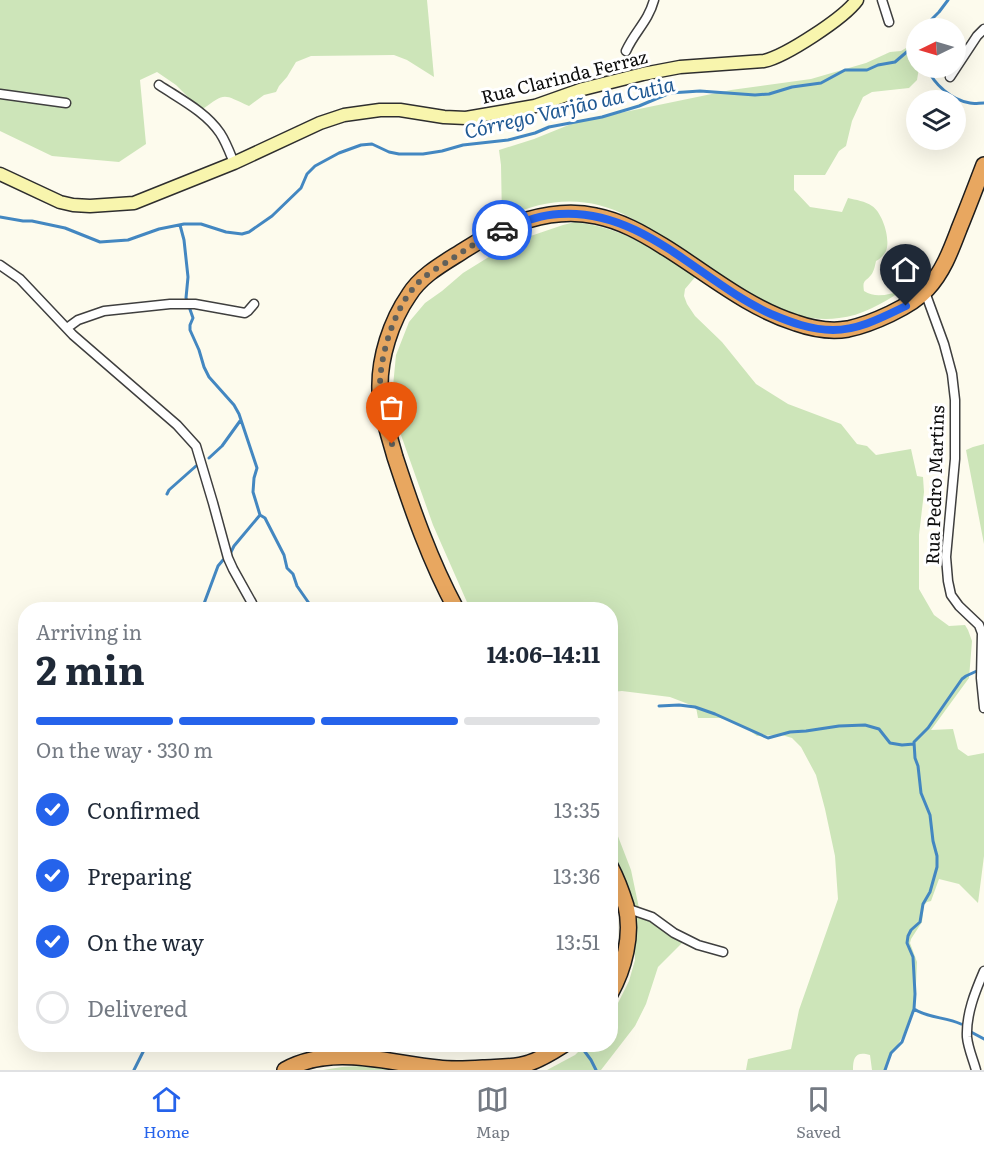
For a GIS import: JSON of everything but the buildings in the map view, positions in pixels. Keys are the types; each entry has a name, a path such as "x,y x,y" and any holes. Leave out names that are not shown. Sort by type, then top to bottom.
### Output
{"highway":[{"path":"452,602 441,581 412,506 382,411 380,391 383,358 394,321 418,283 476,242 525,220 559,214 595,215 636,229 739,297 782,319 816,329 846,329 865,324 897,310 925,292 938,276 948,256 984,165"},
{"path":"618,887 626,908 628,935 618,982"},
{"path":"285,1070 302,1062 344,1056 437,1068 514,1067 531,1063 551,1052"}],"street":[{"path":"626,51 650,15 654,0"},
{"name":"Rua Clarinda Ferraz","path":"0,174 60,202 73,205 134,203 234,163 320,123 344,115 400,110 466,118 535,106 583,89 643,74 680,67 773,58 832,23 857,0"},
{"path":"882,0 889,22"},
{"path":"966,53 984,29"},
{"path":"159,85 212,122 234,163"},
{"path":"0,94 66,103"},
{"path":"0,266 20,279 73,335 177,425 196,446 228,558 251,602"},
{"name":"Rua Pedro Martins","path":"925,292 944,344 952,374 955,400 955,459 946,557 948,581 951,595 979,625 982,633 984,708"},
{"path":"67,328 78,320 104,310 188,304 245,313 254,304"},
{"path":"626,908 652,917 674,933 698,945 723,952"},
{"path":"976,1070 967,1035 973,997 984,971"}],"green space":[{"path":"0,0 427,0 434,77 407,60 394,55 311,56 296,62 276,92 264,95 249,106 224,97 215,100 201,110 176,85 157,72 140,80 146,144 119,162 52,156 0,131"},
{"path":"906,48 906,78 917,78 917,80 909,88 872,92 863,97 852,121 846,146 839,151 825,175 794,175 794,190 810,207 842,212 848,198 872,206 879,214 886,233 887,246 882,257 876,261 872,274 864,283 864,291 878,295 902,291 864,312 847,317 826,319 799,316 771,307 736,288 677,245 629,217 597,205 565,201 549,203 502,219 499,150 581,120 731,90 811,79 866,63 890,52"},
{"path":"575,222 625,235 653,249 696,276 685,289 684,296 687,304 756,384 788,404 841,424 857,444 867,446 876,455 911,449 917,476 923,477 924,492 919,535 919,589 934,615 949,626 965,625 972,641 969,678 931,730 953,729 958,749 968,756 984,753 984,856 978,903 959,884 939,879 931,901 924,905 922,922 910,943 917,962 915,1006 903,1036 888,1062 887,1070 872,1070 870,1055 861,1054 855,1058 853,1070 746,1070 748,1059 791,1049 799,1010 838,899 835,856 825,809 816,775 801,747 792,738 782,735 757,736 730,720 698,718 696,707 670,697 618,691 618,602 467,602 433,525 391,407 396,355 409,322 425,303 463,273 513,242"},
{"path":"984,444 984,544 966,450"},
{"path":"618,836 631,870 640,913 684,941 658,967 646,1004 635,1026 618,1048 618,1003 629,981 635,960 634,934 618,867"},
{"path":"578,1052 615,1052 601,1070 547,1070"},
{"path":"377,1065 401,1070 323,1070 342,1067"}],"waterway":[{"name":"Córrego Varjão da Cutia","path":"933,18 948,0"},
{"name":"Córrego Varjão da Cutia","path":"0,217 65,228 100,242 128,240 159,229 184,224 201,224 226,232 242,234 249,232 272,216 301,188 307,174 315,166 339,153 361,145 372,144 399,154 423,154 463,145 508,140 549,127 602,117 639,106 670,93 700,91 755,95 821,83 845,70 867,70 895,62 906,53"},
{"path":"933,78 956,99 970,103 984,103"},
{"path":"180,225 188,277 186,298 193,318 190,330 209,377 239,414 257,468 253,492 260,515 265,518 284,555 287,568 293,574 297,586 308,602"},
{"path":"209,458 222,446 240,421"},
{"path":"167,494 196,466"},
{"path":"230,554 260,515"},
{"path":"205,602 218,566 223,560"},
{"path":"885,1070 891,1053 902,1042 914,1009 913,957 907,943 908,936 920,922 923,904 930,892 937,867 930,815 921,793 914,742 928,728 962,679 979,670"},
{"path":"659,706 695,707 768,738 790,732 865,725 879,729 890,743 914,744"},
{"path":"914,1009 961,1024"},
{"path":"971,1032 984,1039"},
{"path":"134,1070 143,1052"},
{"path":"585,1052 596,1070"}],"way so far":[{"path":"392,444 382,411 380,378 383,358 394,321 418,283 476,242 502,230"}],"route":[{"path":"502,230 525,220 559,214 595,215 613,220 636,229 739,297 782,319 816,329 846,329 865,324 906,306"}]}
